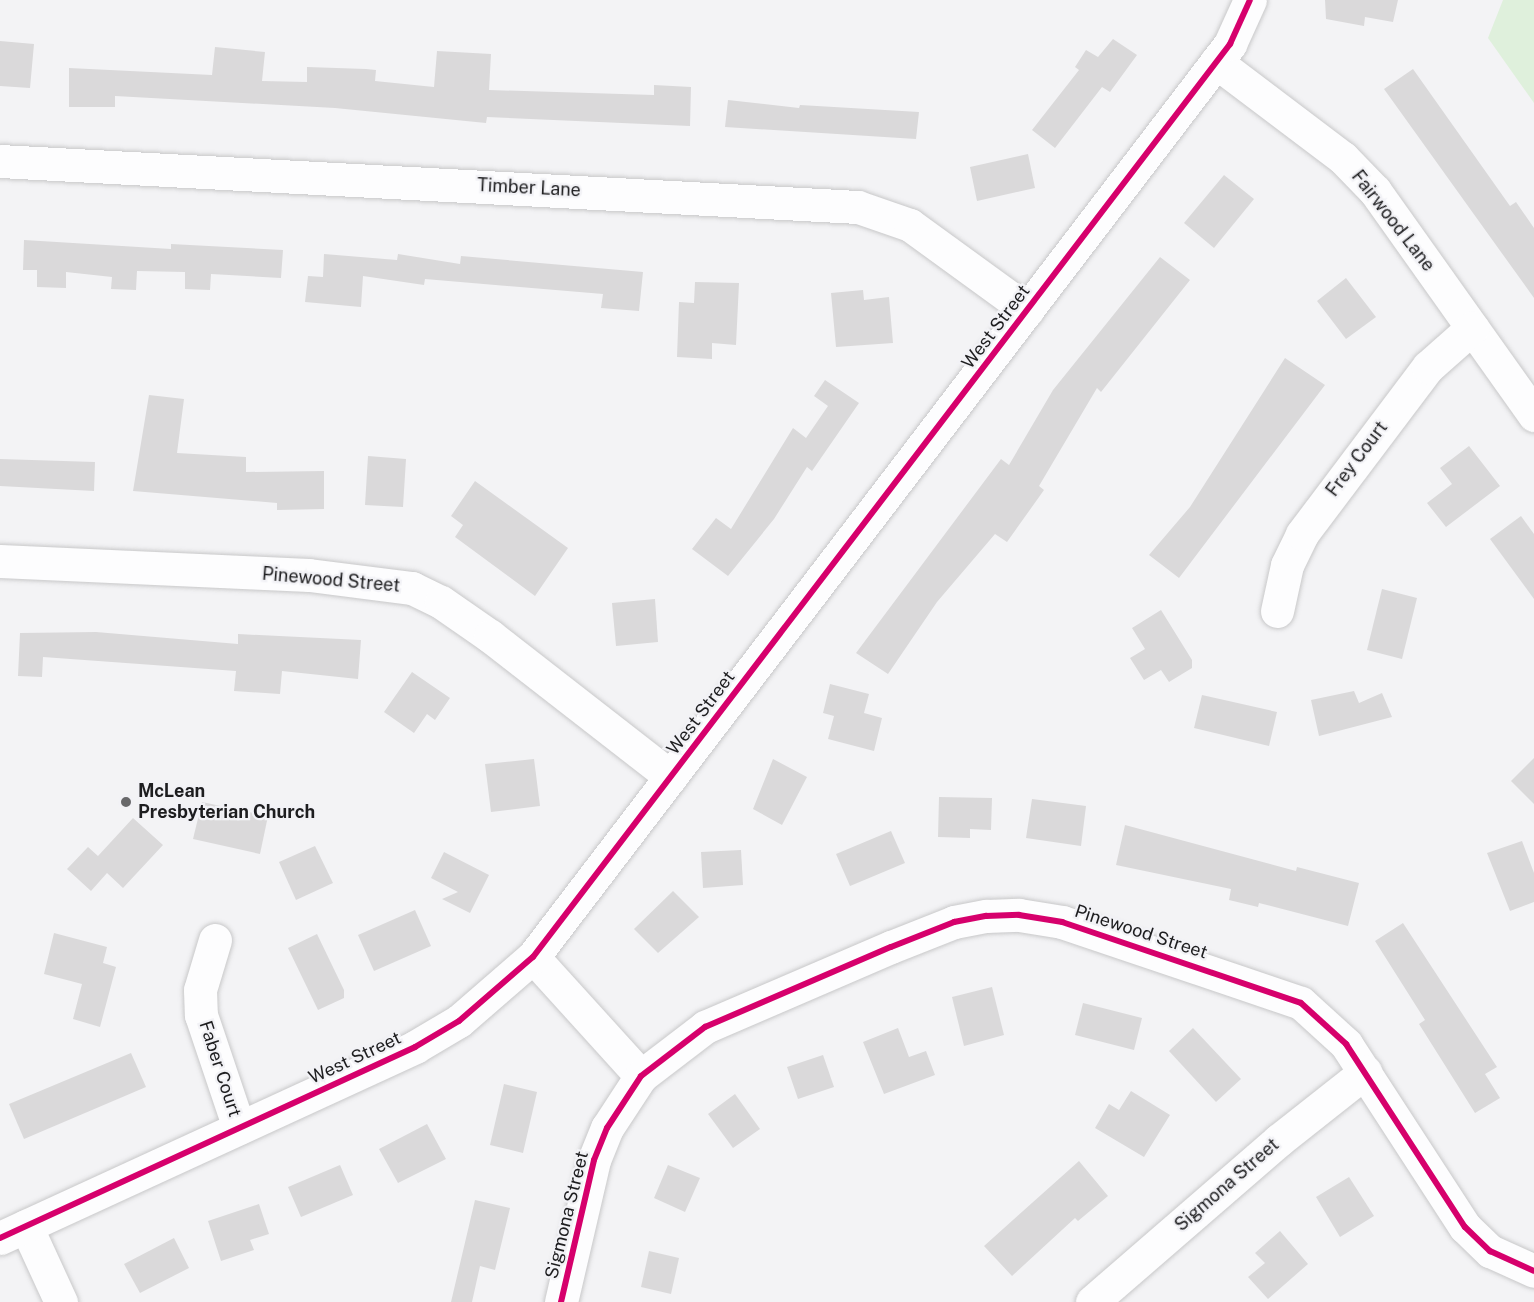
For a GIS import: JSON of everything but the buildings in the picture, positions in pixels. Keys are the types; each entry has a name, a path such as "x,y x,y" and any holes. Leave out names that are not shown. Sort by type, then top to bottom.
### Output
{"street":[{"name":"West Street","path":"7,1232 415,1047 459,1021 533,957 1230,44 1250,0"},
{"name":"Fairwood Lane","path":"1216,62 1324,143 1375,192 1534,415"},
{"name":"Timber Lane","path":"0,161 858,207 910,225 1027,310"},
{"name":"Frey Court","path":"1277,611 1287,565 1302,534 1428,367 1472,328"},
{"name":"Pinewood Street","path":"0,561 309,575 412,588 441,602 480,629 671,777"},
{"name":"Pinewood Street","path":"641,1076 705,1027 954,922 1019,915 1062,922 1284,993 1328,1024 1365,1072 1465,1227 1490,1251 1534,1271"},
{"name":"Faber Court","path":"215,940 203,973 201,1015 239,1128"},
{"path":"533,957 641,1076"},
{"name":"Sigmona Street","path":"1092,1302 1279,1140 1365,1072"},
{"name":"Sigmona Street","path":"561,1302 594,1160 607,1128 641,1076"},
{"path":"7,1232 61,1302"}],"green space":[{"path":"1503,0 1534,0 1534,103 1488,38"}],"cycle path":[{"path":"0,1238 415,1047 459,1021 533,957 1230,44 1250,0"},
{"path":"561,1302 594,1160 607,1128 641,1076 705,1027 954,922 986,916 1019,915 1062,922 1301,1003 1346,1044 1465,1227 1490,1251 1534,1271"}],"place":[{"name":"McLean Presbyterian Church","path":"126,802"}]}
